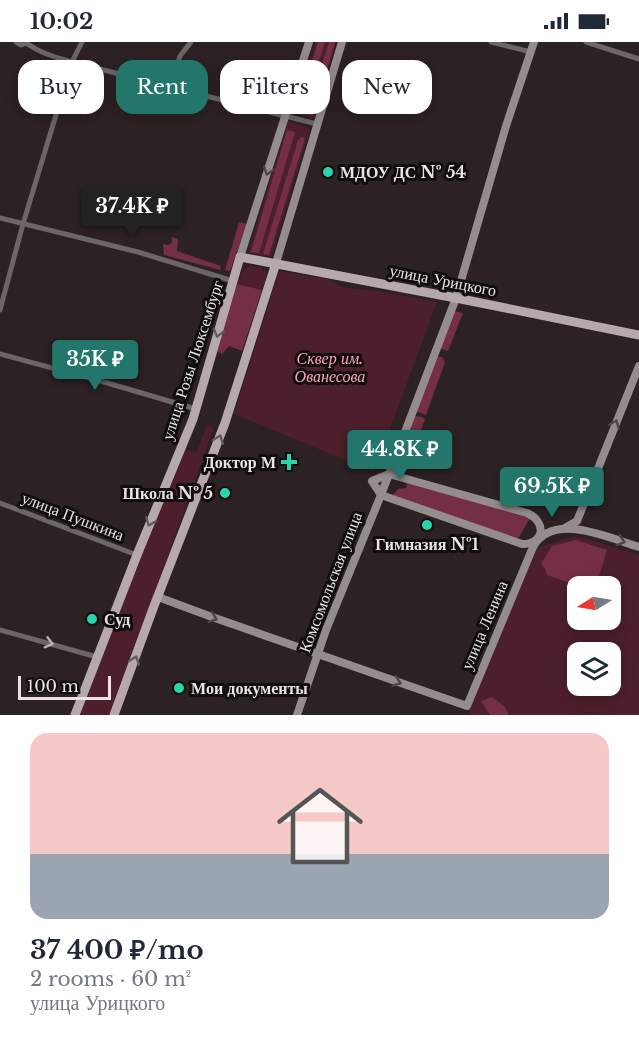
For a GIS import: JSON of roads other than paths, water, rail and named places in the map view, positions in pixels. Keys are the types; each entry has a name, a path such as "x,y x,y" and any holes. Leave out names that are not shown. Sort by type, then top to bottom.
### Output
{"main road":[{"name":"улица Урицкого","path":"240,256 639,336"},
{"name":"улица Розы Люксембург","path":"75,715 196,409 240,256"},
{"path":"114,715 225,423 276,263"}],"street":[{"path":"16,42 21,45 26,42 46,54 66,60"},
{"path":"73,60 82,42"},
{"path":"179,60 191,42"},
{"name":"улица Розы Люксембург","path":"240,256 309,42"},
{"path":"276,263 342,42"},
{"path":"491,42 531,52"},
{"name":"Комсомольская улица","path":"297,715 318,654 456,298 506,126 534,42"},
{"path":"586,42 639,59"},
{"path":"208,96 317,124"},
{"path":"0,310 56,114"},
{"path":"0,218 128,249 233,281"},
{"path":"0,354 196,409"},
{"path":"538,539 540,524 535,517 527,513 389,474 372,481 381,495 522,544 533,542 551,532 572,525 576,521 639,366"},
{"name":"улица Пушкина","path":"0,503 137,555"},
{"path":"562,529 578,529 639,547"},
{"name":"улица Ленина","path":"467,711 532,548 538,539"},
{"path":"158,597 318,654 467,711"},
{"path":"0,630 97,657"}],"place":[{"name":"МДОУ ДС № 54","path":"328,172"},
{"name":"Доктор М","path":"289,462"},
{"name":"Школа № 5","path":"225,493"},
{"name":"Гимназия №1","path":"427,525"},
{"name":"Суд","path":"92,619"},
{"name":"Мои документы","path":"179,688"}],"park label":[{"name":"Сквер им. Ованесова","path":"330,367"}]}
